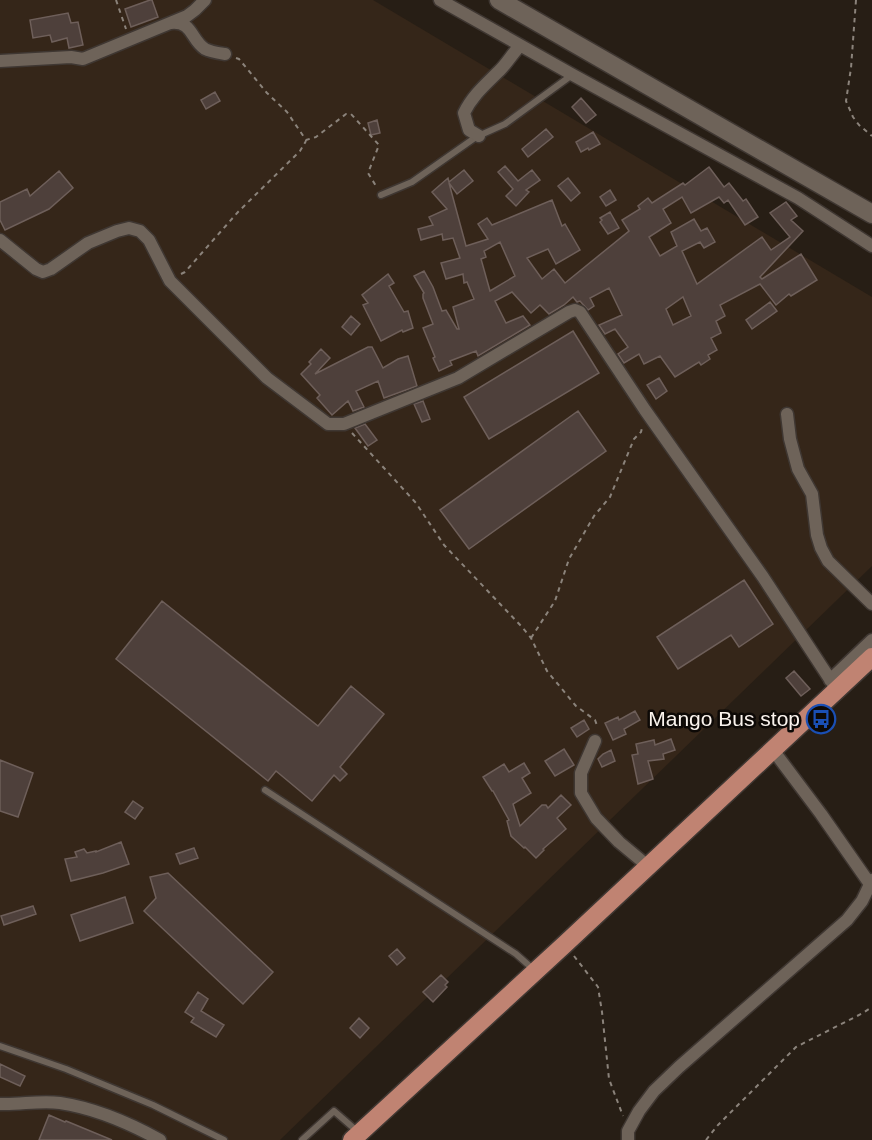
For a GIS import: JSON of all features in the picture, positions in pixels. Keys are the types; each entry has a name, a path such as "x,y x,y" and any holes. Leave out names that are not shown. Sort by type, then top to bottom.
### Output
{"highway":[{"path":"356,1136 773,750 833,685 871,658"}],"main road":[{"path":"499,0 872,214"}],"street":[{"path":"0,61 71,57 82,59 187,16 205,0"},
{"path":"440,0 798,198 872,246"},
{"path":"167,24 179,23 189,27 196,40 207,50 225,54"},
{"path":"479,136 469,130 464,113 470,101 490,78 500,71 517,49"},
{"path":"0,241 43,272 51,269 88,243 129,228 140,231 149,240 170,281 267,378 328,424 344,424 458,378 568,312 574,310 580,312 645,410 763,577 833,685 872,640"},
{"path":"787,414 790,439 798,469 812,494 817,535 821,548 828,561 872,604"},
{"path":"596,741 581,773 581,793 596,818 619,842 649,867"},
{"path":"628,1136 639,1111 654,1091 706,1041 847,920 862,901 871,884 773,750"},
{"path":"0,1104 59,1103 93,1111 160,1140"}],"lane":[{"path":"381,195 412,182 479,136 505,124 573,75"},
{"path":"265,790 516,954 535,972"},
{"path":"0,1046 76,1073 224,1140"},
{"path":"302,1140 334,1111 356,1136"}],"path":[{"path":"116,0 129,40"},
{"path":"856,0 846,101 853,117 872,136"},
{"path":"225,54 239,59 286,112 306,140"},
{"path":"170,281 185,272 238,212 300,151 306,140 316,137 346,114 351,114 379,145 368,173 381,195"},
{"path":"531,638 555,601 569,559 594,516 610,497 634,439 641,432 645,410"},
{"path":"344,424 416,503 444,545 531,638 547,671 576,706 595,720 599,730 596,741"},
{"path":"564,945 598,987 609,1079 628,1136"},
{"path":"706,1140 718,1125 796,1047 863,1014 872,1007"}],"shaded area":[{"path":"0,0 373,0 872,297 872,566 280,1140 0,1140"}],"building":[{"path":"152,0 158,17 131,27 125,9"},
{"path":"68,13 71,23 78,22 83,45 69,48 67,38 52,42 50,35 33,38 30,20"},
{"path":"215,92 220,101 206,109 201,100"},
{"path":"581,98 596,115 586,123 572,107"},
{"path":"377,120 380,133 371,135 368,123"},
{"path":"546,129 553,137 528,157 522,149"},
{"path":"593,132 600,144 581,152 576,142"},
{"path":"505,166 518,181 532,170 540,180 526,190 529,192 516,206 506,196 513,189 498,172"},
{"path":"709,167 724,187 729,183 743,201 746,199 758,217 745,225 728,200 724,203 719,197 691,213 682,197 663,209 671,223 649,237 660,256 677,246 671,232 694,219 701,231 707,228 715,242 704,248 700,242 682,251 697,284 762,237 771,250 790,237 770,213 786,202 797,216 791,220 803,231 760,277 762,279 801,254 817,280 791,296 789,294 776,305 760,284 720,305 725,316 716,321 721,333 711,338 717,350 708,355 710,359 701,365 699,362 675,377 660,356 644,364 639,354 624,363 618,354 628,347 615,329 605,334 599,325 622,315 609,288 590,298 594,306 588,310 573,297 549,314 540,305 531,313 512,292 495,301 506,323 523,316 530,325 478,356 476,351 450,361 452,365 439,371 423,328 433,324 423,298 424,293 414,276 424,271 442,311 446,310 457,329 459,329 453,307 474,299 467,282 464,283 463,274 446,279 441,263 460,258 453,238 443,240 442,234 421,240 418,229 433,225 429,217 447,209 432,192 448,178 449,182 464,170 473,181 457,194 449,183 466,246 488,239 478,224 487,218 492,225 552,200 562,226 565,224 580,250 556,264 548,249 527,258 542,279 554,269 565,283 629,231 622,220 640,209 638,206 648,198 652,203 683,183 685,185","holes":["500,242 515,276 490,291 481,259 486,257 484,251","683,297 691,316 673,325 666,309"]},
{"path":"59,171 73,188 49,209 5,230 0,220 0,202 27,189 30,196"},
{"path":"568,178 580,193 571,201 558,186"},
{"path":"610,190 616,200 606,206 600,197"},
{"path":"610,212 619,228 608,234 600,218"},
{"path":"388,274 394,283 389,286 404,312 408,311 413,328 403,332 402,330 381,341 363,305 368,303 362,295"},
{"path":"770,302 777,311 752,329 746,320"},
{"path":"351,316 360,324 351,335 342,327"},
{"path":"573,331 599,373 489,439 464,397"},
{"path":"372,347 383,368 408,356 417,386 384,398 378,381 356,391 364,407 353,411 348,401 332,415 317,398 320,395 301,374 321,349 330,358 315,374"},
{"path":"659,378 667,391 656,399 647,385"},
{"path":"423,401 430,419 422,422 414,404"},
{"path":"578,411 606,451 469,549 440,510"},
{"path":"365,424 377,440 368,446 355,428"},
{"path":"744,580 773,624 739,647 731,635 678,669 657,637"},
{"path":"162,601 318,726 351,686 384,714 340,767 347,774 340,781 334,775 312,801 276,771 268,781 116,659"},
{"path":"794,671 810,689 801,696 786,678"},
{"path":"635,711 640,720 624,729 626,734 613,740 605,723 618,717 619,720"},
{"path":"584,720 589,729 577,737 571,728"},
{"path":"671,739 675,750 663,754 664,759 648,761 653,779 638,784 632,755 638,754 636,744 654,740 655,745"},
{"path":"564,749 574,765 555,776 545,761"},
{"path":"611,750 615,761 602,767 598,759"},
{"path":"0,760 33,773 18,817 0,811"},
{"path":"524,763 530,773 522,778 531,793 513,804 520,826 542,805 548,808 561,795 571,805 557,818 566,829 536,858 511,836 507,821 509,820 483,777 504,764 509,772"},
{"path":"133,801 143,808 135,819 125,812"},
{"path":"121,842 129,864 71,881 65,859 77,857 75,852 84,849 87,853 96,852"},
{"path":"194,848 198,858 180,864 176,854"},
{"path":"168,873 273,972 243,1004 144,911 156,898 150,877"},
{"path":"125,897 133,923 80,941 71,915"},
{"path":"33,906 36,914 4,925 1,916"},
{"path":"397,949 405,958 397,965 389,956"},
{"path":"441,975 448,982 445,985 447,987 433,1002 423,992"},
{"path":"198,992 208,999 201,1011 224,1025 216,1037 191,1022 194,1018 185,1012"},
{"path":"359,1018 369,1028 360,1038 350,1028"},
{"path":"0,1064 25,1076 20,1086 0,1077"},
{"path":"49,1115 66,1121 112,1140 39,1140"}],"place":[{"name":"Mango Bus stop","path":"821,719"}]}
